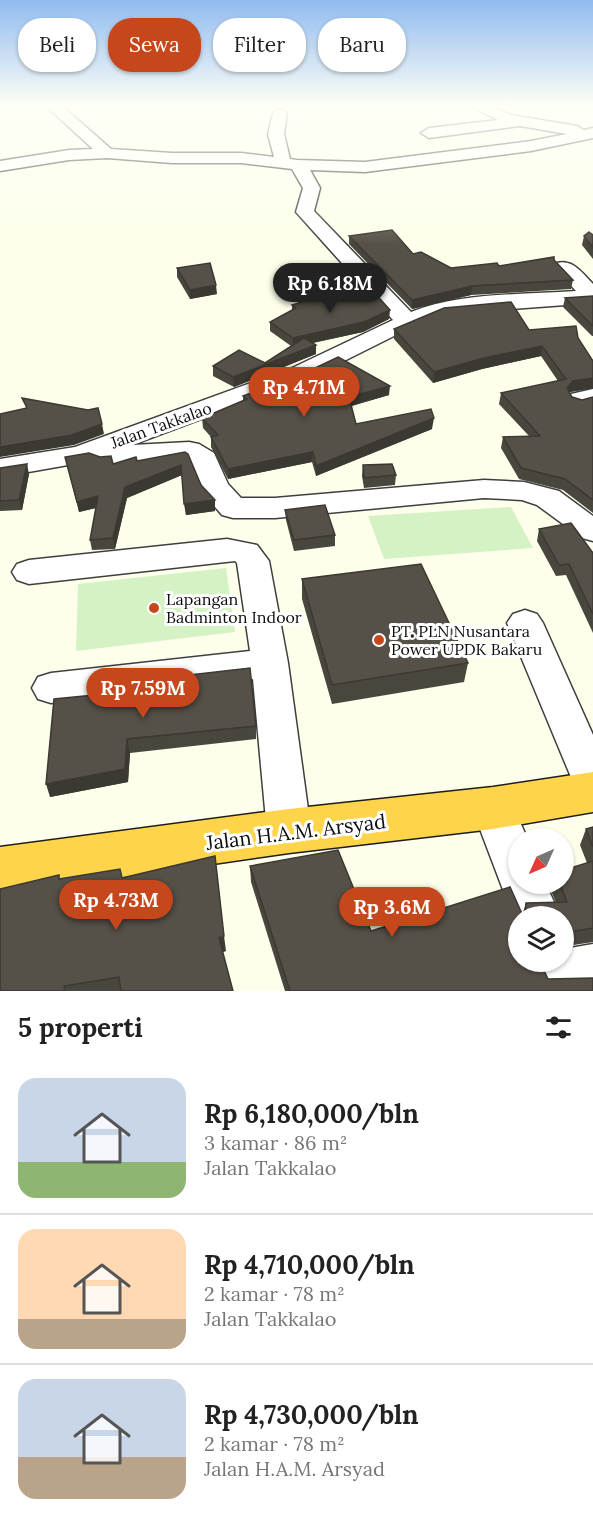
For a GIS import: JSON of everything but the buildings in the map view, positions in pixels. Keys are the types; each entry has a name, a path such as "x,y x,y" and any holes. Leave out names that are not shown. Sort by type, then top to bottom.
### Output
{"highway":[{"name":"Jalan H.A.M. Arsyad","path":"0,871 289,831 493,808 593,792"}],"street":[{"path":"285,152 290,164 312,183 313,190 306,212 407,321"},
{"path":"0,166 69,155 107,153 172,158 241,158 290,164 364,167 481,152"},
{"path":"564,267 593,296"},
{"name":"Jalan Takkalao","path":"0,468 29,465 81,454 301,373 407,321 451,308 593,296"},
{"path":"81,454 111,457 179,449 189,450 204,459 214,487 232,508 275,508 484,489 524,491 548,498 593,531"},
{"path":"29,572 227,550 244,551 250,555 253,561 270,663 289,831"},
{"path":"525,622 593,781"},
{"path":"51,688 270,663"},
{"path":"493,808 508,846"}],"green space":[{"path":"511,507 533,548 384,559 368,516"},
{"name":"Lapangan Badminton Indoor","path":"226,568 235,632 76,651 78,584"}],"place":[{"name":"Lapangan Badminton Indoor","path":"154,608"},
{"name":"PT. PLN Nusantara Power UPDK Bakaru","path":"379,640"}]}
